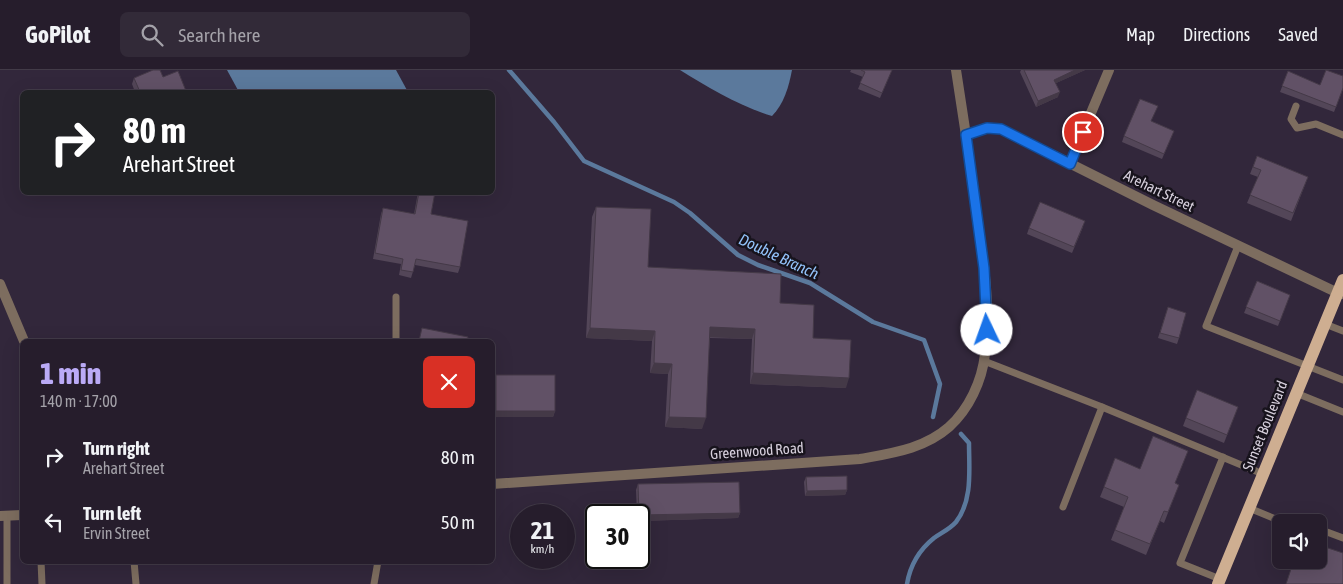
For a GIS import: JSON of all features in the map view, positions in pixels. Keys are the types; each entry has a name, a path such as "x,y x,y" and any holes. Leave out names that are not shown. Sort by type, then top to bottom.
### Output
{"main road":[{"name":"Sunset Boulevard","path":"1219,581 1325,324 1340,294 1343,280"}],"street":[{"name":"Greenwood Road","path":"495,484 860,459 903,451 930,441 950,427 975,392 983,365 987,330 984,268 956,70"},
{"path":"1070,164 1109,70"},
{"name":"Arehart Street","path":"966,135 987,128 1001,129 1340,294"},
{"path":"0,284 23,339"},
{"path":"3,516 20,515"}],"lane":[{"path":"1296,106 1291,119 1297,128 1316,124 1343,135"},
{"path":"1238,246 1206,326 1343,380"},
{"path":"396,297 396,339"},
{"path":"1325,324 1343,331"},
{"path":"983,365 1102,407 1263,474"},
{"path":"1296,394 1343,412"},
{"path":"1063,507 1102,407"},
{"path":"1219,581 1180,563 1223,457"},
{"path":"1249,508 1272,518"},
{"path":"3,516 7,584"},
{"path":"1327,532 1343,538"},
{"path":"41,564 42,584"},
{"path":"134,564 136,584"},
{"path":"374,584 377,564"}],"water":[{"path":"227,70 396,70 407,90 238,90"},
{"path":"680,70 792,70 780,106 772,116 736,102"}],"building":[{"path":"153,70 160,70 163,77 178,71 186,90 139,90 134,78"},
{"path":"861,70 892,70 882,93 860,83 865,72"},
{"path":"1024,70 1075,70 1054,80 1060,92 1038,101"},
{"path":"1326,70 1343,76 1343,88 1336,107 1282,86 1288,71 1320,85"},
{"path":"1140,99 1158,106 1151,121 1174,131 1164,154 1124,136"},
{"path":"1257,156 1308,177 1293,213 1250,195 1261,170 1253,167"},
{"path":"418,195 434,195 431,214 468,221 460,267 416,259 413,272 401,270 403,259 375,253 383,208 415,214"},
{"path":"1040,202 1085,221 1074,247 1029,228"},
{"path":"596,207 651,209 648,267 781,274 780,303 814,305 813,338 851,340 849,378 753,373 755,329 710,327 706,418 669,417 672,364 654,363 655,331 590,328"},
{"path":"1257,281 1290,295 1280,321 1246,307"},
{"path":"1168,307 1186,313 1179,338 1160,333"},
{"path":"422,328 468,337 468,339 419,339"},
{"path":"496,375 555,375 555,411 496,411"},
{"path":"1197,390 1238,407 1227,435 1186,418"},
{"path":"1153,436 1188,451 1175,483 1179,485 1168,512 1164,511 1150,544 1115,530 1128,497 1104,487 1115,458 1140,469"},
{"path":"847,476 847,490 807,491 806,477"},
{"path":"739,482 740,513 650,515 650,504 639,504 638,484"},
{"path":"1327,548 1343,553 1343,584 1286,584 1291,569 1327,569"}],"waterway":[{"name":"Double Branch","path":"509,70 554,122 584,161 674,202 690,213 738,255 758,265 810,283 873,322 924,340 940,384 933,417"},
{"name":"Double Branch","path":"907,584 910,571 920,553 934,538 956,522 965,504 969,484 969,443 961,434"}],"route":[{"path":"987,330 984,268 966,135 987,128 1001,129 1070,164 1083,132"}]}
